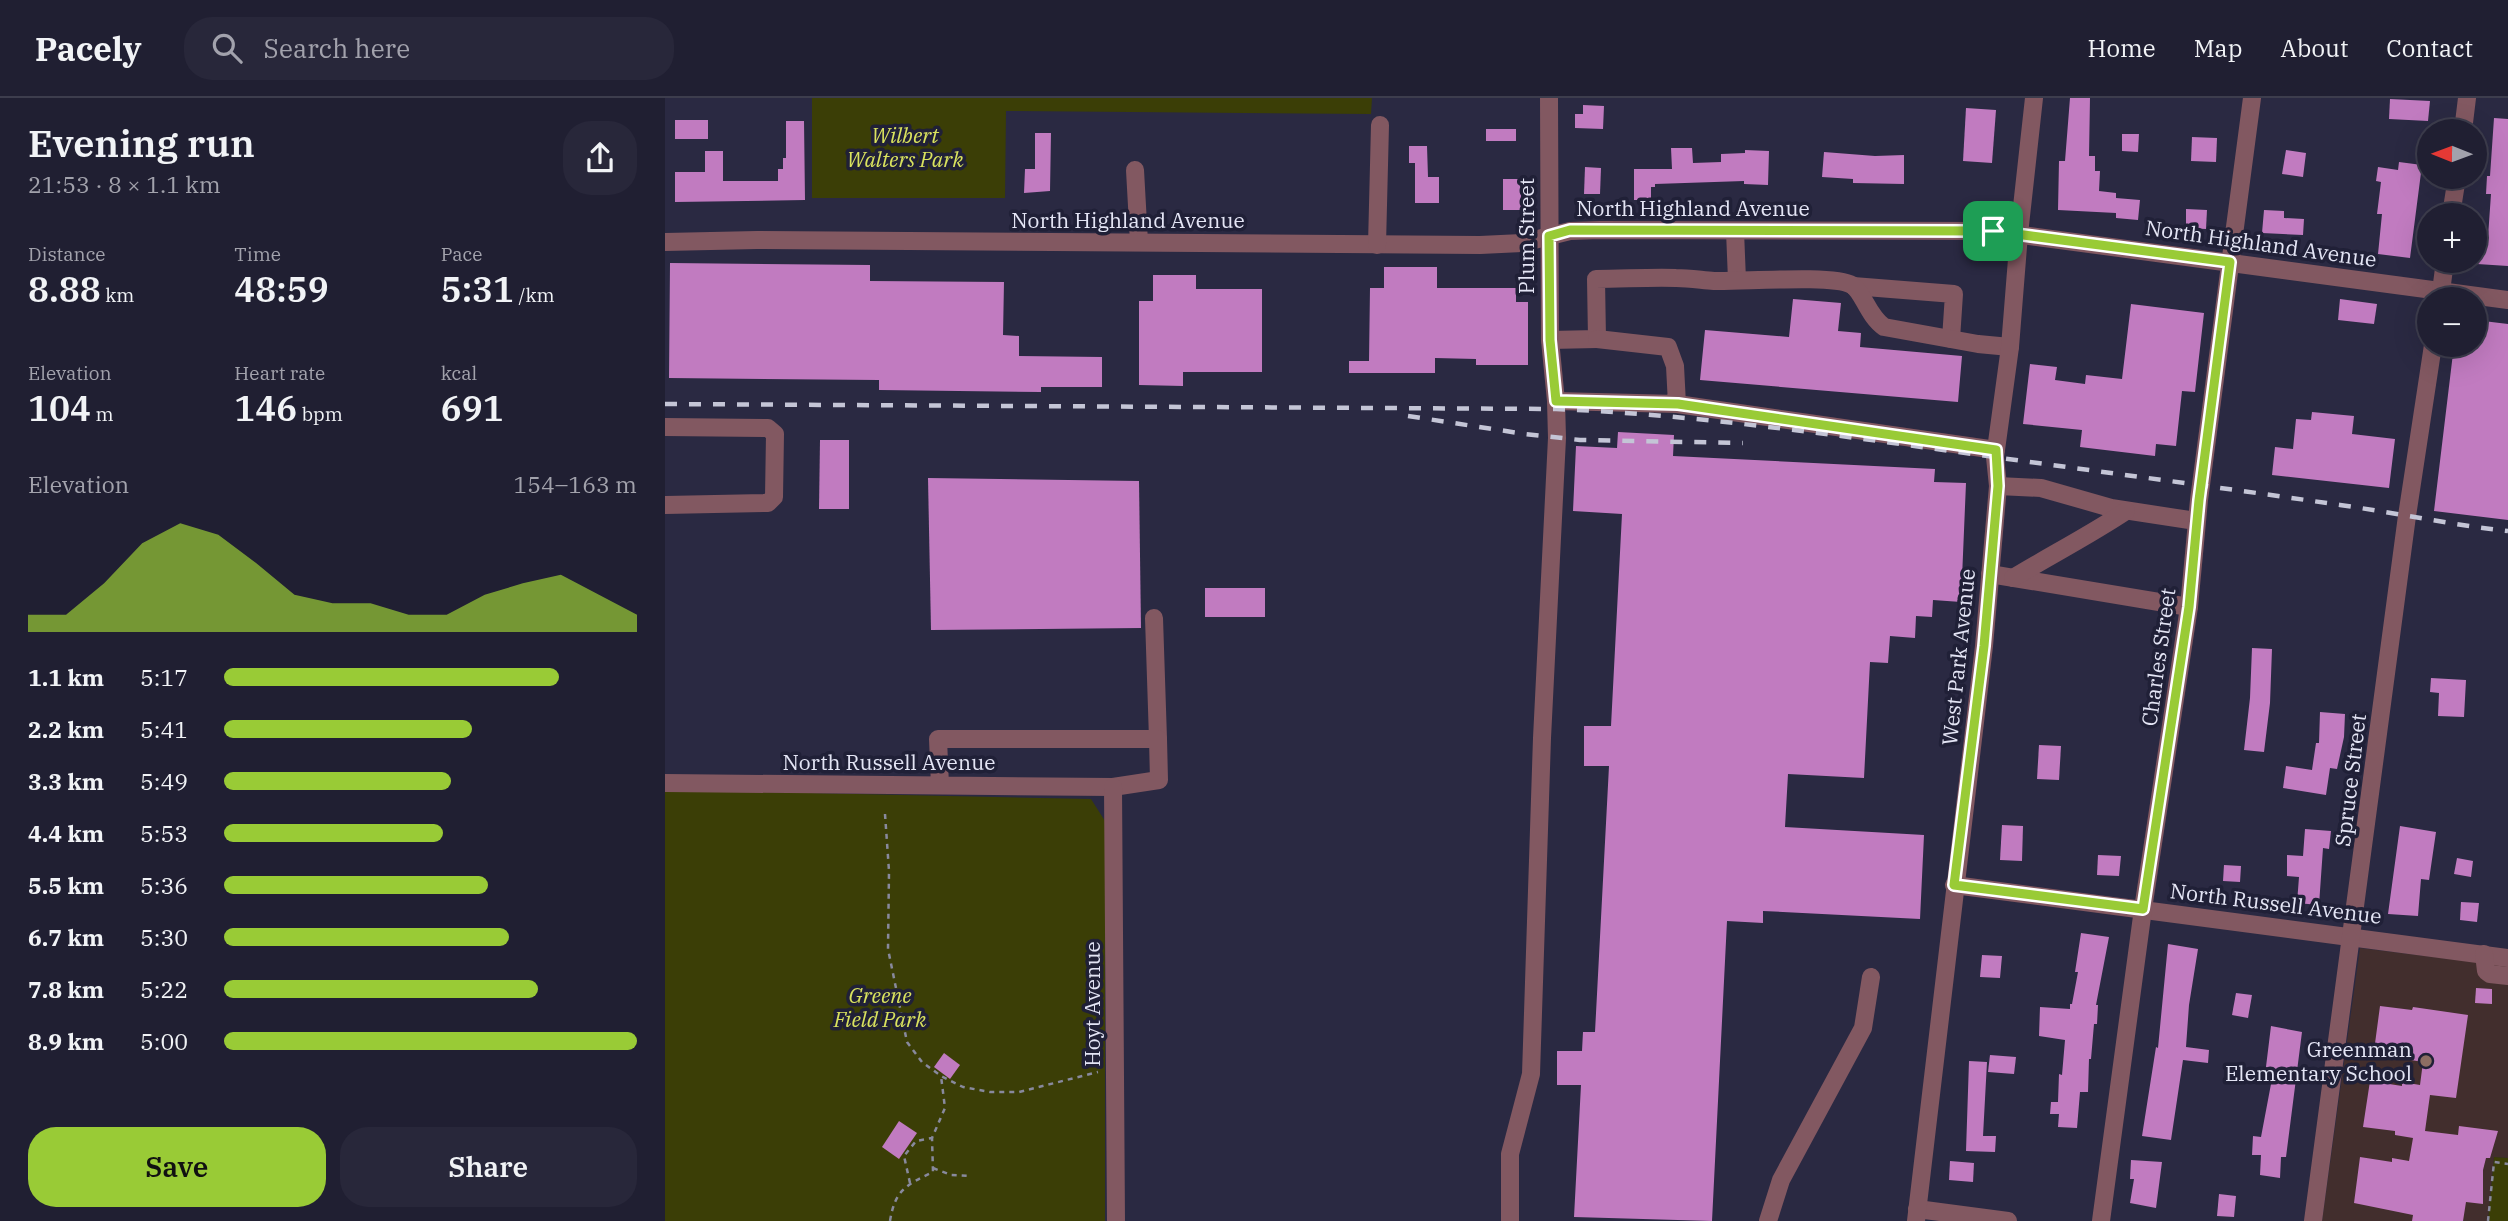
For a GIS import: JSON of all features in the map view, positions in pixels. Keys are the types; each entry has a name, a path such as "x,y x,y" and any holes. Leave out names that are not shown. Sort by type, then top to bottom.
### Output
{"street":[{"name":"Plum Street","path":"1510,1221 1510,1154 1531,1074 1556,401 1550,340 1549,98"},
{"name":"West Park Avenue","path":"1917,1215 1984,646 1998,486 1996,450 2010,347 2034,98"},
{"name":"Charles Street","path":"2101,1221 2143,909 2189,607 2196,521 2252,98"},
{"path":"2464,119 2467,98"},
{"path":"1377,245 1380,125"},
{"path":"1135,170 1139,242"},
{"name":"North Highland Avenue","path":"665,242 1480,245 1522,243 1570,230 1993,231 2230,262 2417,291"},
{"path":"1735,230 1737,281"},
{"path":"1597,340 1596,279 1675,278 1737,281 1794,279 1954,294 1951,339"},
{"path":"1853,286 1875,321 1884,327 2010,347"},
{"name":"North Highland Avenue","path":"2487,298 2508,300"},
{"path":"1550,340 1597,340 1668,347 1675,366 1678,404"},
{"name":"Spruce Street","path":"2313,1221 2407,516 2431,357"},
{"path":"1556,401 1678,404 1996,450"},
{"path":"665,427 768,428 775,433 773,497 768,503 665,505"},
{"path":"1998,486 2041,488 2126,511 2196,521"},
{"path":"2013,578 2126,511"},
{"path":"1990,574 2189,607"},
{"path":"940,785 938,739 1158,739 1154,618"},
{"name":"North Russell Avenue","path":"665,783 1113,787 1159,780 1158,739"},
{"name":"Hoyt Avenue","path":"1113,787 1117,1221"},
{"name":"North Russell Avenue","path":"1954,885 2508,958"},
{"path":"2484,954 2486,971 2508,976"},
{"path":"1768,1221 1781,1180 1863,1028 1871,976"},
{"path":"1917,1215 2008,1221"}],"path":[{"path":"885,814 888,949 907,1042 922,1062 963,1087 989,1092 1020,1092 1080,1076 1104,1073"},
{"path":"890,1221 893,1200 910,1183 933,1172 932,1138 945,1108 941,1076"},
{"path":"910,1183 904,1156 916,1141 932,1138"},
{"path":"2488,1221 2494,1162 2508,1164"},
{"path":"933,1168 951,1175 969,1176"}],"shaded area":[{"name":"Greenman Elementary School","path":"2360,948 2508,966 2508,1158 2494,1157 2488,1221 2322,1221"}],"green space":[{"name":"Wilbert Walters Park","path":"812,98 1372,98 1371,114 1006,111 1005,198 812,198"},
{"name":"Greene Field Park","path":"665,790 1091,799 1105,821 1105,1221 665,1221"},
{"path":"2494,1157 2508,1158 2508,1221 2488,1221"}],"building":[{"path":"2070,98 2090,98 2089,156 2095,156 2095,171 2100,171 2099,191 2116,193 2116,198 2140,200 2138,220 2116,218 2116,213 2058,210 2059,161 2065,161"},
{"path":"2390,99 2430,101 2428,119 2389,119"},
{"path":"1583,105 1604,106 1603,129 1575,128 1575,114 1583,114"},
{"path":"1966,108 1996,110 1992,163 1963,161"},
{"path":"2494,118 2508,119 2508,266 2487,265 2491,194 2486,194 2487,176 2490,176"},
{"path":"675,120 708,120 708,139 675,139"},
{"path":"786,121 804,121 805,200 675,202 675,172 705,172 705,151 723,151 723,181 778,181 778,169 783,169 783,158 786,158"},
{"path":"1486,129 1516,129 1516,141 1486,141"},
{"path":"1035,133 1051,133 1050,191 1024,193 1025,169 1035,169"},
{"path":"2122,134 2139,134 2138,152 2122,151"},
{"path":"2192,137 2217,138 2216,162 2191,161"},
{"path":"1409,146 1427,146 1428,177 1439,177 1439,203 1415,203 1415,163 1409,163"},
{"path":"1671,148 1692,148 1693,163 1721,162 1721,154 1745,153 1745,150 1769,151 1768,185 1744,184 1744,181 1655,184 1655,187 1651,187 1651,200 1634,200 1634,169 1672,169"},
{"path":"2286,150 2306,153 2303,177 2282,174"},
{"path":"1824,152 1904,155 1904,184 1853,183 1853,179 1822,177"},
{"path":"2399,162 2417,164 2419,189 2410,258 2378,254 2382,214 2377,214 2381,182 2376,181 2378,167 2398,170"},
{"path":"1585,167 1601,168 1600,194 1584,194"},
{"path":"1503,179 1521,179 1521,210 1503,210"},
{"path":"2186,209 2207,210 2206,229 2186,228"},
{"path":"2264,210 2284,211 2284,218 2304,219 2303,235 2262,233"},
{"path":"670,263 870,265 870,281 1004,282 1003,335 1019,336 1019,356 1102,357 1102,387 1041,387 1041,392 879,390 879,380 669,378"},
{"path":"1384,267 1437,267 1437,288 1516,288 1516,302 1528,302 1528,365 1476,365 1476,359 1435,358 1435,373 1349,373 1349,361 1369,361 1370,288 1384,288"},
{"path":"1153,275 1196,275 1196,289 1262,289 1262,372 1183,372 1183,386 1139,385 1139,301 1153,301"},
{"path":"1793,299 1841,303 1838,331 1861,333 1860,347 1962,356 1958,402 1700,380 1705,330 1789,337"},
{"path":"2340,299 2377,304 2374,324 2338,320"},
{"path":"2131,304 2204,313 2195,392 2182,391 2176,446 2156,444 2155,456 2080,447 2082,430 2023,424 2030,364 2057,367 2055,380 2085,384 2086,375 2122,379"},
{"path":"2487,321 2508,324 2508,520 2434,511 2453,357 2487,357"},
{"path":"2312,412 2354,416 2352,434 2395,439 2389,488 2272,475 2275,447 2293,449 2296,419 2311,420"},
{"path":"1618,432 1674,435 1673,456 1935,469 1934,482 1966,483 1961,602 1933,600 1932,617 1916,616 1915,638 1890,636 1888,663 1870,662 1864,778 1788,774 1785,827 1924,835 1920,919 1763,911 1763,923 1727,921 1712,1221 1574,1217 1581,1085 1557,1085 1557,1051 1582,1051 1583,1032 1595,1032 1609,766 1584,766 1584,726 1611,726 1622,514 1573,511 1576,446 1617,448"},
{"path":"820,440 849,440 849,509 819,509"},
{"path":"928,478 1139,481 1141,628 931,630"},
{"path":"1205,588 1265,588 1265,617 1205,617"},
{"path":"2252,648 2272,649 2270,703 2264,752 2244,750"},
{"path":"2431,678 2466,680 2464,717 2438,716 2439,693 2430,692"},
{"path":"2320,712 2345,714 2344,737 2337,769 2330,768 2326,795 2283,788 2286,766 2312,770 2316,743 2319,743"},
{"path":"2039,745 2061,746 2059,780 2037,779"},
{"path":"2002,825 2023,826 2022,861 2000,860"},
{"path":"2400,826 2436,832 2429,880 2421,879 2418,916 2388,914"},
{"path":"2305,829 2331,831 2329,849 2323,848 2319,905 2297,903 2299,877 2287,876 2287,855 2303,856"},
{"path":"2098,855 2121,856 2119,876 2097,875"},
{"path":"2457,858 2473,861 2471,877 2454,874"},
{"path":"2224,865 2241,866 2240,882 2223,881"},
{"path":"2461,902 2479,903 2477,922 2460,920"},
{"path":"2081,933 2109,937 2096,1005 2097,1024 2094,1024 2089,1059 2088,1092 2080,1092 2077,1128 2058,1127 2059,1114 2050,1114 2051,1102 2058,1102 2059,1074 2062,1075 2065,1040 2039,1036 2040,1007 2070,1009 2078,972 2075,972"},
{"path":"2168,944 2198,949 2189,1005 2186,1047 2209,1050 2208,1063 2183,1060 2171,1140 2142,1136 2156,1047 2158,1048"},
{"path":"1982,955 2002,956 2000,978 1980,977"},
{"path":"2476,988 2492,989 2492,1004 2475,1003"},
{"path":"2236,993 2252,995 2248,1018 2232,1015"},
{"path":"2380,1006 2412,1010 2413,1007 2468,1015 2456,1098 2430,1095 2425,1131 2458,1135 2459,1126 2498,1131 2490,1158 2486,1158 2483,1170 2483,1204 2466,1202 2463,1221 2412,1221 2413,1215 2354,1203 2360,1157 2392,1162 2392,1158 2409,1161 2413,1138 2395,1135 2395,1131 2363,1127 2370,1081 2402,1086 2402,1082 2420,1085 2423,1062 2405,1059 2406,1056 2374,1051"},
{"path":"2271,1026 2302,1032 2286,1157 2281,1157 2280,1178 2260,1175 2261,1155 2252,1155 2253,1136 2261,1137 2271,1084 2264,1083"},
{"path":"944,1053 960,1065 950,1079 934,1067"},
{"path":"1990,1055 2016,1057 2014,1074 1988,1072"},
{"path":"1969,1061 1987,1062 1983,1136 1996,1136 1995,1152 1966,1151"},
{"path":"899,1121 917,1133 899,1159 882,1147"},
{"path":"2131,1160 2162,1162 2156,1208 2130,1203 2134,1179 2130,1179"},
{"path":"1950,1161 1974,1163 1973,1182 1949,1180"},
{"path":"2219,1194 2236,1196 2234,1217 2217,1216"}],"railway":[{"path":"665,404 1556,409 1611,412 1830,435 2361,508 2508,531"},
{"path":"1408,416 1580,440 1743,443"}],"place":[{"name":"Greenman Elementary School","path":"2426,1061"}],"route":[{"path":"1570,230 1993,231 2230,262 2196,521 2189,607 2143,909 1954,885 1984,646 1998,486 1996,450 1678,404 1556,401 1550,340 1549,236 1570,230"}]}
